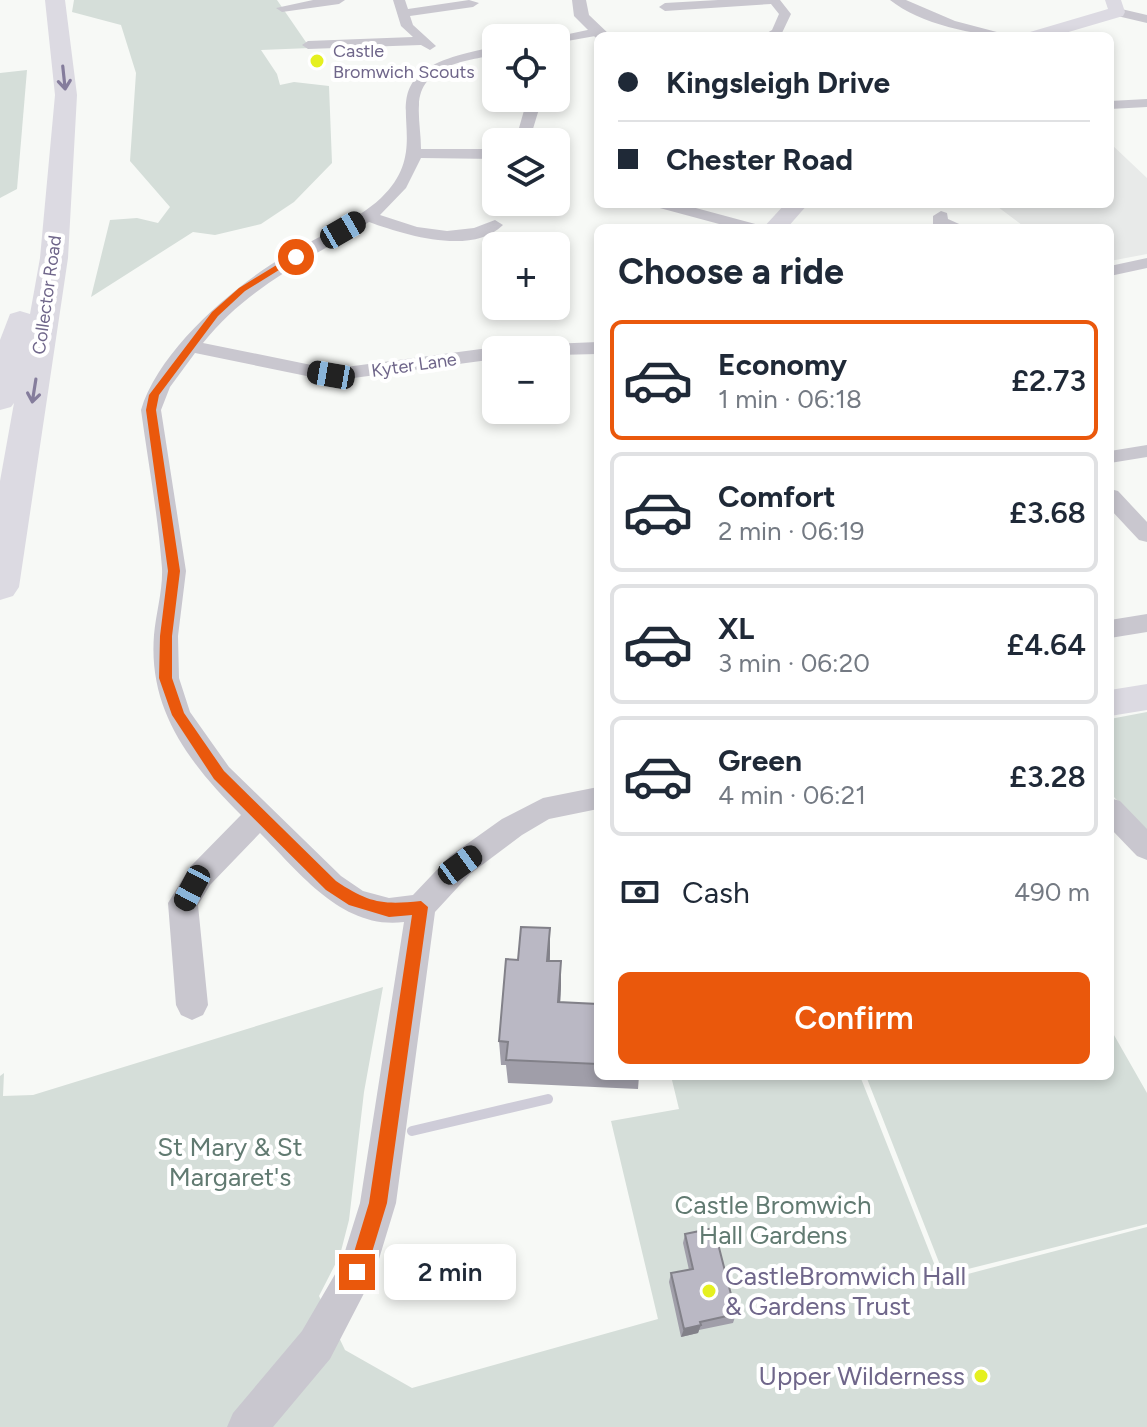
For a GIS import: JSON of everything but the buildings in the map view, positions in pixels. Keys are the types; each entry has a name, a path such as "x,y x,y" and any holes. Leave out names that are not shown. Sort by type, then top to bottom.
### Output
{"highway":[{"name":"Collector Road","path":"40,89 43,1"},
{"name":"Collector Road","path":"0,587 54,258 66,95 43,1"},
{"name":"Collector Road","path":"0,400 17,335 30,261 39,119"}],"main road":[{"path":"1047,32 1115,6"},
{"path":"778,224 793,208"},
{"path":"1114,702 1147,697"}],"street":[{"path":"282,8 339,0"},
{"path":"579,0 582,16 598,32"},
{"path":"665,7 680,3 774,0 785,14 777,32"},
{"path":"896,0 951,24 988,32"},
{"path":"459,58 421,41 407,26 401,6 465,7"},
{"path":"1115,6 1147,19"},
{"path":"570,37 594,35"},
{"path":"308,45 421,41"},
{"path":"421,907 389,911 354,901 331,885 219,775 178,715 166,678 166,636 174,571 151,410 154,395 190,346 215,314 242,289 367,216 387,200 408,174 414,153 411,96 415,87 426,74 459,58 482,54"},
{"path":"1114,105 1147,103"},
{"path":"414,153 482,154"},
{"path":"677,208 738,224"},
{"path":"367,216 433,236 483,238 495,225"},
{"path":"941,216 939,222 946,224"},
{"path":"1114,270 1147,263"},
{"name":"Kyter Lane","path":"190,346 331,375 482,355"},
{"path":"570,349 594,348"},
{"path":"1114,456 1147,451"},
{"path":"1114,500 1147,535"},
{"path":"1114,628 1147,623"},
{"path":"247,1427 316,1345 357,1272 378,1203 421,907 460,865 512,827 543,809 594,799"},
{"path":"1114,813 1147,848"},
{"path":"192,1005 183,903 215,859 259,815"}],"shaded area":[{"path":"1114,147 1147,178 1147,254 1114,260 1114,224 1021,224 999,208 1114,208"}],"green space":[{"path":"74,0 277,0 310,48 261,50 277,74 280,85 294,82 329,86 332,163 294,202 261,224 215,235 193,232 91,297 110,220 137,218 158,223 170,207 130,161 136,73 121,25 72,12"},
{"path":"27,70 17,189 0,198 0,73"},
{"path":"1147,712 1147,831 1114,797 1114,718"},
{"path":"383,987 364,1092 349,1220 340,1255 319,1296 345,1350 412,1388 658,1319 611,1121 679,1109 672,1080 862,1080 941,1281 1147,1227 1147,1427 0,1427 0,1076 4,1073 3,1096 33,1095"},
{"path":"1114,1035 1147,1093 1147,1224 944,1275 868,1080 1114,1080"}],"waterway":[{"path":"412,1131 548,1099"}],"place":[{"name":"Castle Bromwich Scouts","path":"317,61"},
{"name":"CastleBromwich Hall & Gardens Trust","path":"709,1291"},
{"name":"Upper Wilderness","path":"981,1376"}],"route":[{"path":"296,257 242,289 215,314 154,395 151,410 174,571 166,636 166,678 178,715 219,775 331,885 354,901 389,911 421,907 378,1203 357,1272"}],"park label":[{"name":"St Mary & St Margaret's","path":"230,1162"},
{"name":"Castle Bromwich Hall Gardens","path":"773,1220"}]}
